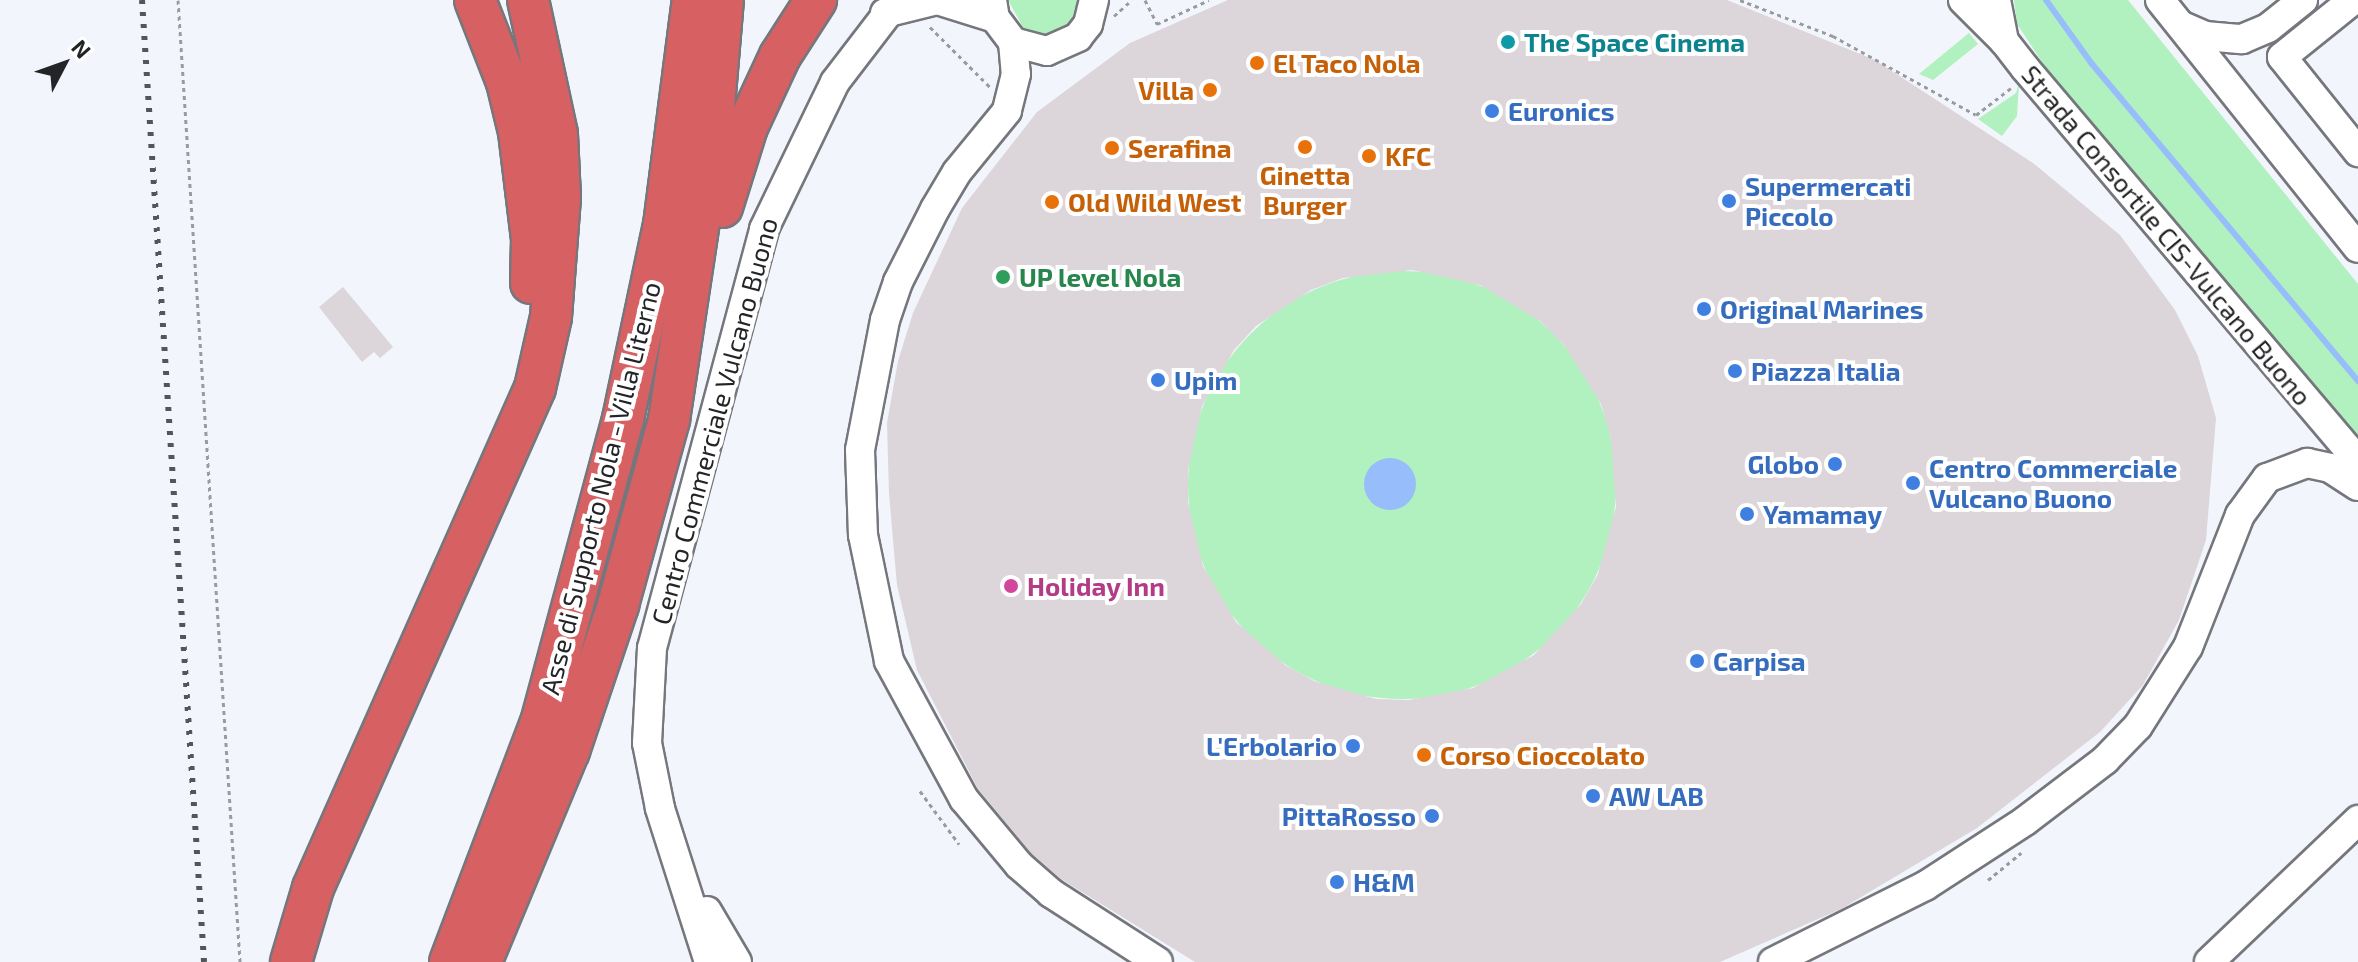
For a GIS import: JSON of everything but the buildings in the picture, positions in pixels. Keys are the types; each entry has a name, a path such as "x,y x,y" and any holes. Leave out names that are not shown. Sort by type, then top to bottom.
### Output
{"highway":[{"path":"475,0 516,120 532,239 530,299 499,474"},
{"path":"291,962 313,888 535,388 559,258 557,134 528,0"},
{"path":"664,225 669,0"},
{"name":"Asse di Supporto Nola - Villa Literno","path":"450,962 541,723 623,419 664,225 693,0"},
{"name":"Asse di Supporto Nola - Villa Literno","path":"481,962 569,751 618,605 669,420 711,142 723,0"},
{"path":"669,420 725,194 747,127 780,56 816,0"}],"street":[{"path":"1013,42 1038,50 1063,47 1091,12 1115,0"},
{"path":"1963,0 2004,41"},
{"name":"Strada Consortile CIS-Vulcano Buono","path":"1996,0 2004,41 2358,461"},
{"path":"2160,0 2355,237"},
{"path":"2181,25 2205,36 2242,39 2268,28 2303,0"},
{"path":"2353,0 2282,57 2358,152"},
{"path":"897,6 961,3 993,9 1013,42 1016,74 1009,106 935,209 898,282 885,320 860,450 869,574 889,661 964,799 1019,865 1051,893 1158,962"},
{"name":"Centro Commerciale Vulcano Buono","path":"684,872 660,808 647,743 649,681 660,612 764,229 807,132 897,6"},
{"path":"1773,962 1842,932 1925,886 2025,821 2105,760 2138,726 2188,647 2240,515 2267,478 2307,463 2330,468 2358,486"},
{"path":"2209,962 2358,820"},
{"path":"684,872 709,962"},
{"path":"684,872 737,962"}],"path":[{"path":"178,0 240,962"},
{"path":"1145,0 1157,24 1209,0"},
{"path":"1740,0 1808,23 1924,82 1976,115 2015,85 2014,79"},
{"path":"897,6 1009,106"},
{"path":"1849,44 1853,39"},
{"path":"1892,65 1897,60"},
{"path":"1918,86 1924,82"},
{"path":"920,791 959,844"},
{"path":"1988,880 2014,860"}],"green space":[{"path":"1008,0 1080,0 1068,26 1047,35 1024,29"},
{"path":"2014,0 2128,0 2358,284 2358,447 2050,74 2017,24"},
{"path":"1969,33 1978,44 1933,80 1919,74"},
{"path":"2019,83 2017,116 2002,136 1978,119 2016,93"},
{"path":"1402,271 1444,275 1484,287 1538,319 1568,349 1600,403 1612,443 1616,485 1612,527 1600,567 1568,621 1538,651 1484,683 1444,695 1402,699 1360,695 1320,683 1266,651 1236,621 1204,567 1192,527 1188,485 1192,443 1204,403 1236,349 1266,319 1320,287 1360,275"}],"water":[{"path":"1390,458 1409,465 1416,484 1409,503 1390,510 1371,503 1364,484 1371,465"}],"waterway":[{"path":"2046,0 2092,64 2358,381"}],"railway":[{"path":"142,0 204,962"}],"place":[{"name":"The Space Cinema","path":"1508,42"},
{"name":"El Taco Nola","path":"1257,63"},
{"name":"Villa","path":"1210,90"},
{"name":"Euronics","path":"1492,111"},
{"name":"Ginetta Burger","path":"1305,147"},
{"name":"Serafina","path":"1112,148"},
{"name":"KFC","path":"1369,156"},
{"name":"Supermercati Piccolo","path":"1729,201"},
{"name":"Old Wild West","path":"1052,202"},
{"name":"UP level Nola","path":"1003,277"},
{"name":"Original Marines","path":"1704,309"},
{"name":"Piazza Italia","path":"1735,371"},
{"name":"Upim","path":"1158,380"},
{"name":"Globo","path":"1835,464"},
{"name":"Centro Commerciale Vulcano Buono","path":"1913,483"},
{"name":"Yamamay","path":"1747,514"},
{"name":"Holiday Inn","path":"1011,586"},
{"name":"Carpisa","path":"1697,661"},
{"name":"L'Erbolario","path":"1353,746"},
{"name":"Corso Cioccolato","path":"1424,755"},
{"name":"AW LAB","path":"1593,796"},
{"name":"PittaRosso","path":"1432,816"},
{"name":"H&M","path":"1337,882"}]}
